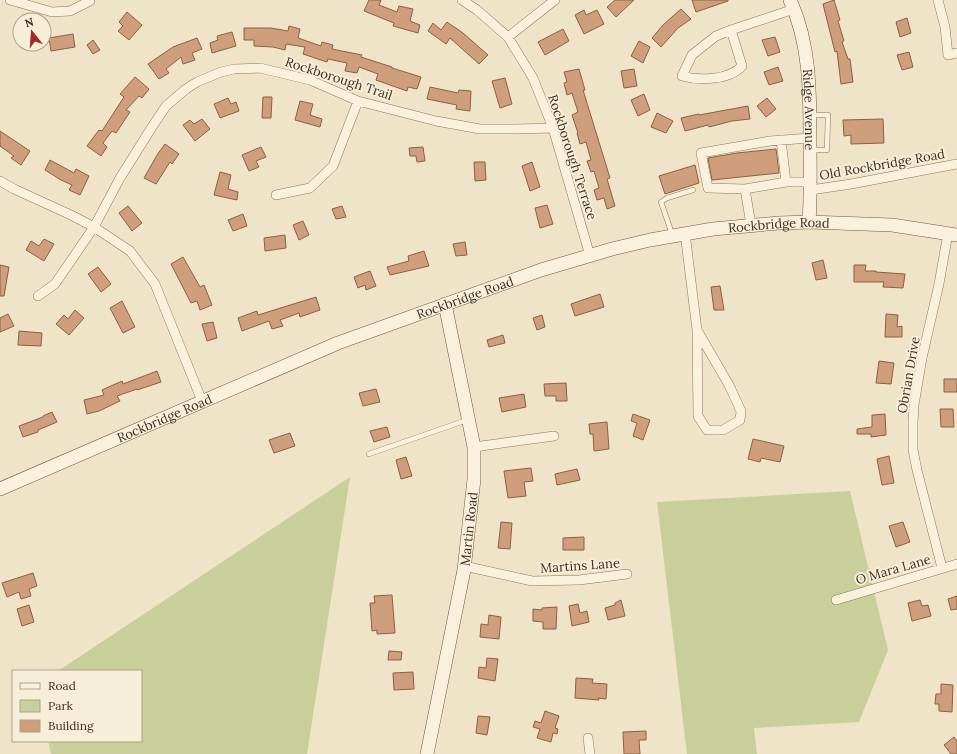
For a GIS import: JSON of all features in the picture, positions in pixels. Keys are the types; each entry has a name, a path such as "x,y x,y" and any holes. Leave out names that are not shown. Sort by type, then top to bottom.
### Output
{"main road":[{"name":"Ridge Avenue","path":"792,4 801,33 810,88 811,186 809,222"},
{"name":"Rockbridge Road","path":"0,489 338,343 541,270 612,249 721,228 809,222 892,225 952,234"},
{"name":"Martin Road","path":"428,754 464,566 474,479 474,447 445,304"}],"street":[{"path":"10,0 52,12 70,11 90,1"},
{"name":"Rockborough Terrace","path":"462,0 477,10 508,37 533,78 553,128 590,256"},
{"path":"508,37 555,0"},
{"path":"938,0 945,28 948,55 957,53"},
{"path":"731,30 742,66 737,72 726,76 693,80 682,76 692,55 716,36 792,4"},
{"name":"Rockborough Trail","path":"38,296 55,284 94,227 120,178 166,106 197,82 215,74 234,69 260,68 310,80 358,101 436,120 480,128 553,128"},
{"path":"276,195 310,188 333,166 358,101"},
{"path":"786,182 782,140 810,144"},
{"name":"Old Rockbridge Road","path":"782,140 702,153 708,188 745,189 786,182 811,186 851,184 957,164"},
{"path":"0,182 94,227 130,251 155,284 202,401"},
{"path":"745,189 751,225"},
{"name":"Obrian Drive","path":"942,568 917,470 914,450 913,422 914,404 922,358 952,234"},
{"path":"679,235 697,330 698,416 707,430 723,430 740,420 742,411 729,385 697,330"},
{"path":"474,447 554,436"},
{"name":"O Mara Lane","path":"836,600 957,564"},
{"name":"Martins Lane","path":"464,566 532,581 579,580 627,574"},
{"path":"588,738 590,754"}],"lane":[{"path":"810,144 827,150 828,115 811,115"},
{"path":"679,235 661,202 667,198 693,190"},
{"path":"369,454 469,419"}],"green space":[{"path":"350,477 307,754 51,754 48,742 142,742 142,670 60,670"},
{"path":"850,491 888,650 859,722 754,728 757,754 687,754 657,502"}],"building":[{"path":"369,0 381,0 379,5 397,12 399,6 413,9 410,21 420,25 418,33 393,26 394,23 364,11"},
{"path":"615,0 634,0 616,17 607,7"},
{"path":"692,0 728,0 728,1 696,12"},
{"path":"834,0 844,41 842,42 848,59 850,59 853,82 841,84 837,51 835,52 823,4"},
{"path":"681,9 691,19 678,28 661,47 652,38 663,25"},
{"path":"584,10 586,15 597,10 604,24 584,34 575,15"},
{"path":"127,12 142,25 129,40 118,31 123,26 119,22"},
{"path":"907,18 911,33 900,37 896,22"},
{"path":"447,22 463,33 488,55 479,64 450,38 446,44 428,31 433,23 441,30"},
{"path":"289,26 300,29 298,38 321,46 322,42 333,45 332,49 362,55 361,57 421,77 417,89 408,87 407,91 376,80 378,74 359,67 357,73 345,71 347,63 328,59 327,62 303,54 305,47 286,44 285,50 273,47 254,46 254,40 244,40 244,28 271,28 288,31"},
{"path":"563,29 569,41 545,55 538,42"},
{"path":"232,32 236,46 212,53 210,43 218,40 217,36"},
{"path":"73,34 75,47 52,51 52,38"},
{"path":"775,37 780,52 768,56 762,40"},
{"path":"197,38 202,49 192,53 195,60 183,64 181,57 166,69 169,73 159,79 148,64 173,47"},
{"path":"93,40 100,50 93,54 87,45"},
{"path":"639,41 650,47 643,63 631,56"},
{"path":"909,52 913,67 902,70 897,55"},
{"path":"778,67 783,81 769,85 764,72"},
{"path":"579,69 585,90 583,90 610,178 607,179 615,206 607,209 604,198 597,200 594,190 599,188 594,171 591,172 587,161 591,160 586,142 580,144 572,115 578,112 572,93 567,95 564,83 567,82 564,72"},
{"path":"634,69 637,86 624,88 621,71"},
{"path":"135,77 149,89 142,98 139,96 126,110 130,112 116,133 112,131 103,143 107,147 101,156 87,146 99,130 102,131 124,97 120,94"},
{"path":"505,78 512,104 500,108 492,81"},
{"path":"430,87 458,93 459,90 471,91 470,111 456,109 457,105 427,99"},
{"path":"644,94 650,110 638,116 631,100"},
{"path":"263,97 272,97 271,118 262,118"},
{"path":"228,98 231,104 236,102 239,111 220,118 214,104"},
{"path":"767,98 776,109 766,117 757,106"},
{"path":"300,101 313,104 310,115 322,119 320,127 295,120"},
{"path":"748,106 750,119 732,121 709,127 708,125 685,131 681,118 699,114"},
{"path":"657,113 673,121 666,133 651,127"},
{"path":"202,119 210,129 195,141 183,125 190,120 194,124"},
{"path":"883,119 884,143 851,144 851,135 844,136 843,120"},
{"path":"0,131 30,151 21,165 11,158 14,156 0,146"},
{"path":"165,144 179,154 172,164 170,162 156,184 144,178"},
{"path":"261,147 266,157 256,161 259,167 249,171 242,155"},
{"path":"423,147 425,161 417,162 416,156 410,156 409,148"},
{"path":"776,149 779,173 712,180 708,158"},
{"path":"50,160 74,173 76,169 89,176 80,195 69,190 72,185 45,170"},
{"path":"474,162 485,162 486,180 475,181"},
{"path":"532,162 540,187 530,191 522,166"},
{"path":"695,165 699,183 665,194 659,176"},
{"path":"220,172 231,175 228,189 238,192 237,200 214,195"},
{"path":"547,205 553,224 540,228 535,208"},
{"path":"128,206 142,223 132,231 119,213"},
{"path":"342,206 346,217 336,219 332,209"},
{"path":"243,214 247,226 233,231 228,220"},
{"path":"303,221 309,235 299,240 293,225"},
{"path":"285,235 286,248 265,251 264,238"},
{"path":"44,239 54,244 44,261 26,250 31,241 39,246"},
{"path":"465,242 467,255 456,256 453,244"},
{"path":"424,251 429,266 390,275 387,267 409,261 408,256"},
{"path":"183,257 200,287 204,285 212,305 200,310 197,301 191,303 171,264"},
{"path":"823,260 827,278 816,280 812,263"},
{"path":"0,265 9,267 4,296 0,296"},
{"path":"854,265 866,265 865,271 905,274 903,288 883,287 884,282 854,282"},
{"path":"98,267 111,284 101,292 88,274"},
{"path":"370,271 376,286 366,290 365,285 358,288 354,277"},
{"path":"720,286 724,310 714,310 711,287"},
{"path":"600,294 604,307 575,316 571,304"},
{"path":"316,297 320,310 300,317 299,313 280,320 283,326 272,329 269,321 242,331 238,318 257,311 258,315"},
{"path":"122,301 135,327 123,333 110,308"},
{"path":"75,310 84,318 69,335 56,324 64,315 68,319"},
{"path":"8,314 14,326 0,332 0,318"},
{"path":"886,314 898,315 897,327 902,326 902,337 885,337"},
{"path":"542,315 545,327 537,330 533,318"},
{"path":"213,322 217,338 207,341 202,324"},
{"path":"19,331 42,333 41,346 18,345"},
{"path":"503,335 505,343 489,347 487,340"},
{"path":"879,361 894,363 891,384 876,383"},
{"path":"157,371 161,382 117,396 120,401 99,411 87,414 84,400 104,395 102,390 122,381 123,384"},
{"path":"944,379 957,379 957,392 944,392"},
{"path":"566,383 567,401 556,401 556,396 545,396 544,384"},
{"path":"376,389 380,402 363,406 359,393"},
{"path":"524,394 526,407 502,412 499,398"},
{"path":"940,409 953,409 954,427 941,427"},
{"path":"52,412 57,422 38,430 38,432 23,437 19,426"},
{"path":"633,414 650,420 643,440 633,436 637,423 631,421"},
{"path":"885,414 886,435 871,437 871,434 857,434 857,429 872,427 872,415"},
{"path":"607,422 609,449 594,451 593,434 590,434 589,424"},
{"path":"387,427 390,437 374,442 370,431"},
{"path":"290,433 295,446 274,453 269,440"},
{"path":"753,439 784,446 780,462 761,458 760,462 748,459"},
{"path":"889,456 894,483 882,485 877,459"},
{"path":"406,457 412,476 401,479 396,460"},
{"path":"531,468 533,481 524,482 526,496 508,498 504,471"},
{"path":"577,469 580,480 557,485 555,474"},
{"path":"501,522 512,523 510,549 498,548"},
{"path":"903,522 910,542 896,547 889,526"},
{"path":"584,537 584,550 563,550 563,538"},
{"path":"33,573 37,586 29,589 31,596 21,599 19,592 7,597 2,583"},
{"path":"392,595 395,633 377,634 377,630 372,631 370,603 375,603 374,596"},
{"path":"957,596 957,609 951,610 948,599"},
{"path":"621,600 625,616 608,620 605,608 615,605 615,603"},
{"path":"920,600 922,606 928,605 931,616 912,621 908,603"},
{"path":"578,604 580,613 587,611 589,622 572,626 569,606"},
{"path":"29,605 34,622 22,626 17,609"},
{"path":"557,607 556,629 543,629 543,622 533,621 533,609 542,610 542,608"},
{"path":"489,615 501,617 499,639 480,637 481,624 488,625"},
{"path":"389,651 402,652 401,660 388,660"},
{"path":"487,658 498,659 495,681 478,678 479,667 486,668"},
{"path":"413,672 414,689 394,690 393,673"},
{"path":"576,678 593,679 592,683 607,684 606,699 598,698 599,700 575,698"},
{"path":"941,684 953,685 952,712 939,711 939,704 935,704 936,694 941,694"},
{"path":"545,711 559,716 555,728 558,729 557,734 553,733 551,742 537,738 540,729 533,727 535,721 541,723"},
{"path":"478,716 490,717 487,735 476,733"},
{"path":"646,731 646,740 639,740 640,754 624,754 623,732"},
{"path":"954,737 957,741 957,754 951,754 944,745"}]}
